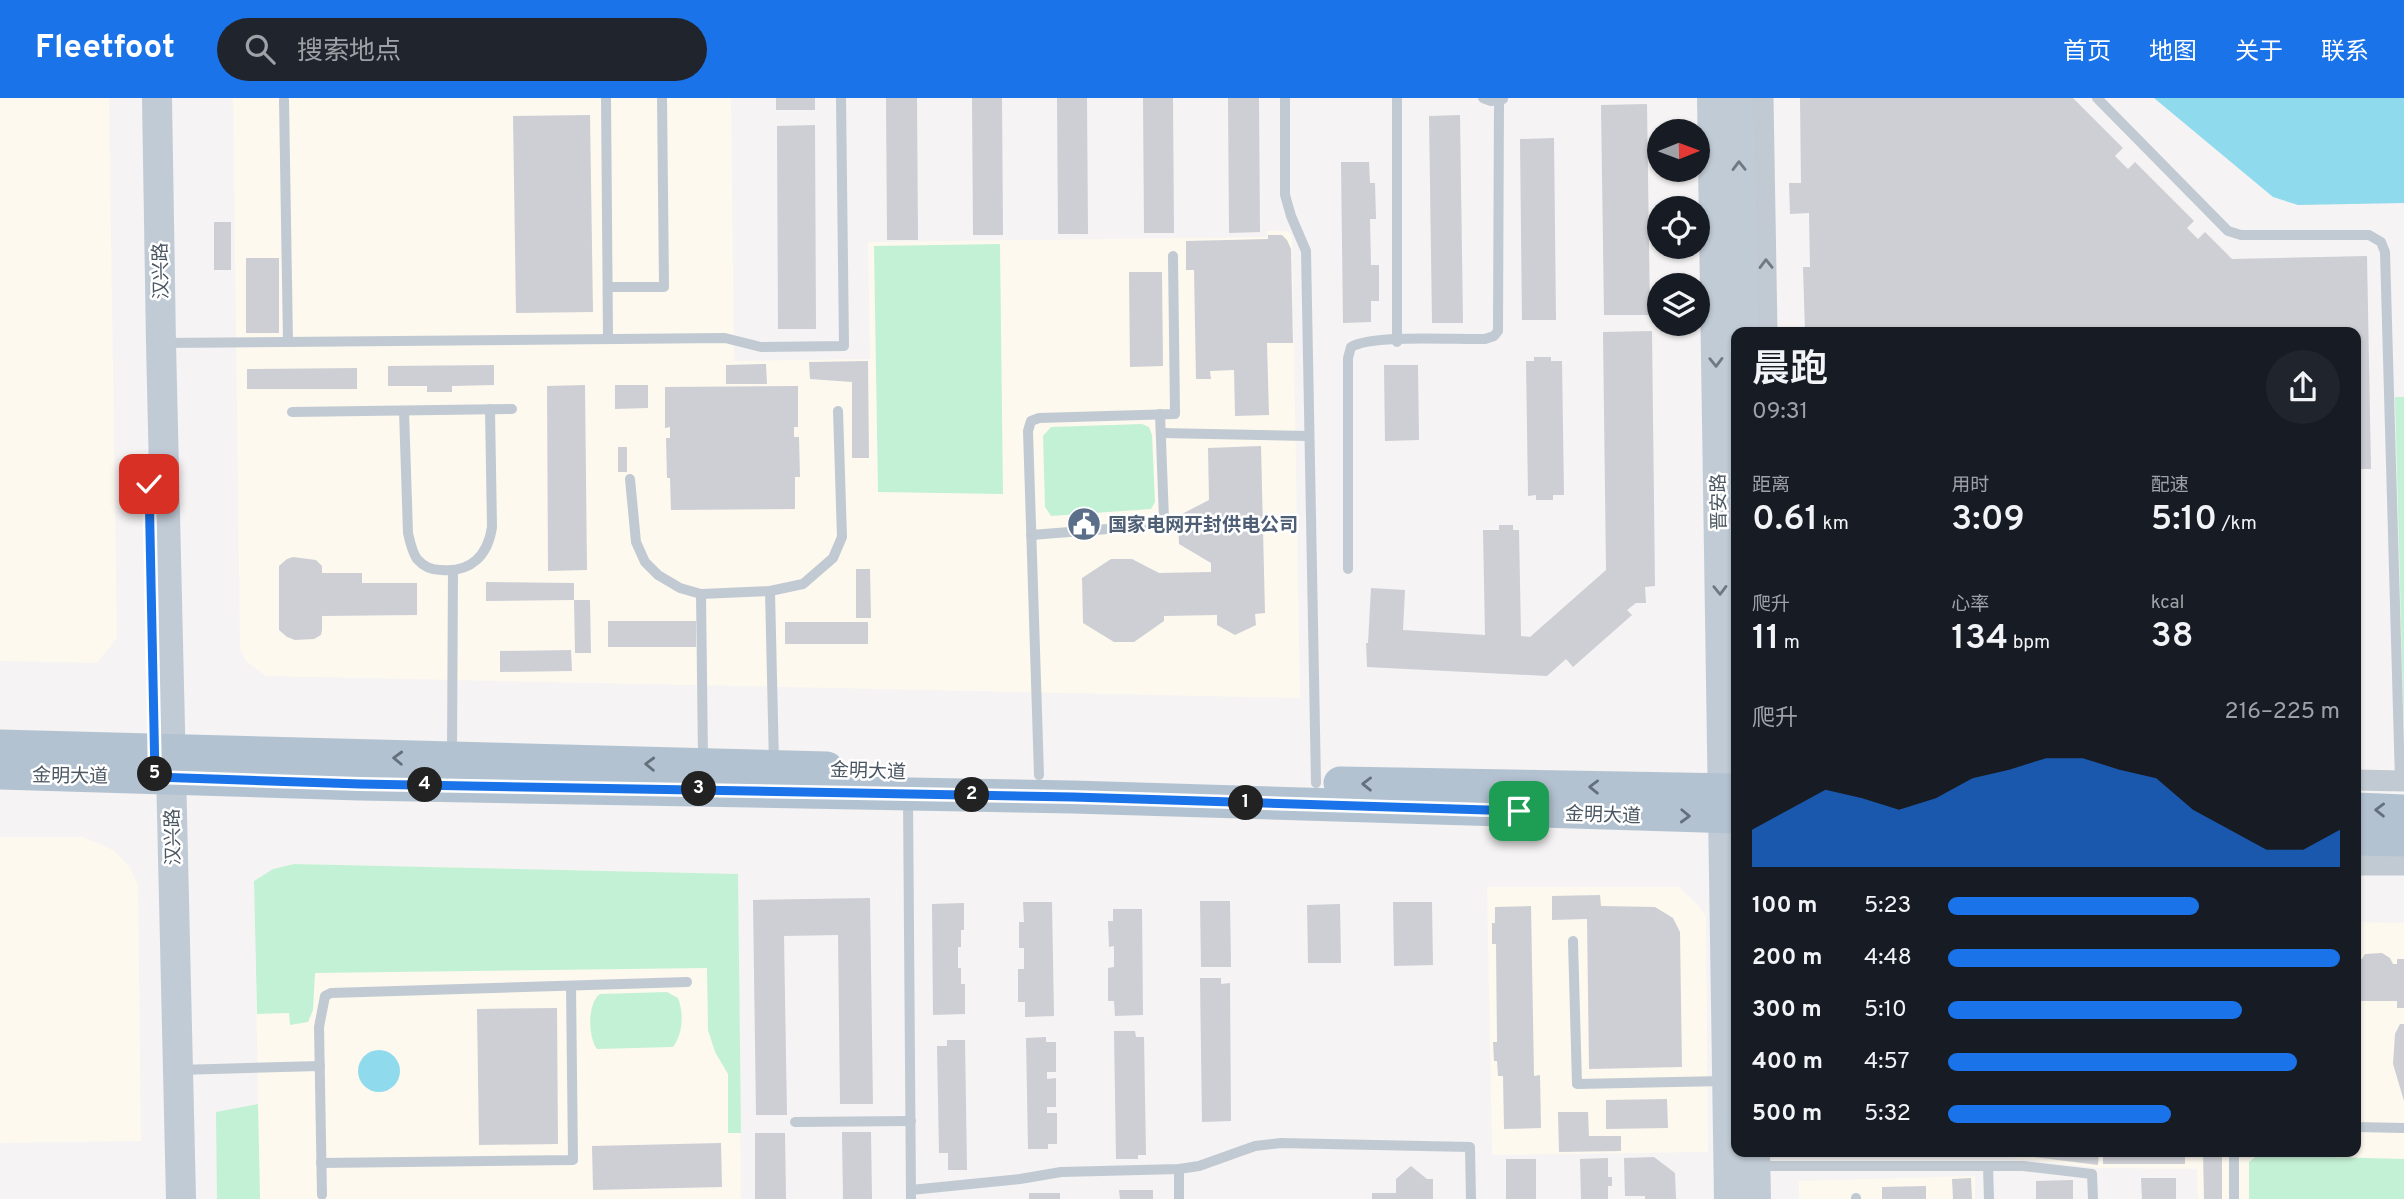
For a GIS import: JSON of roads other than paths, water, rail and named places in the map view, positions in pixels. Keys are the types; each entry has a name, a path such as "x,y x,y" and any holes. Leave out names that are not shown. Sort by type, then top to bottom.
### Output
{"main road":[{"name":"金明大道","path":"0,746 360,784 1730,804"},
{"name":"金明大道","path":"0,773 163,764 452,759 1316,783 1730,804"},
{"path":"2361,807 2403,791"},
{"path":"2361,839 2404,839"}],"street":[{"name":"汉兴路","path":"144,98 163,764 181,1199"},
{"name":"汉兴路","path":"157,98 166,1199"},
{"name":"晋安路","path":"1712,98 1730,804 1727,1080 1729,1199"},
{"path":"1738,98 1742,327"},
{"path":"1763,98 1767,327"},
{"path":"2361,781 2403,791"},
{"path":"2361,865 2404,865"},
{"path":"1755,1159 1756,1199"}],"lane":[{"path":"606,98 608,339"},
{"path":"608,287 664,287 662,98"},
{"path":"161,343 725,338 761,347 844,346 841,98"},
{"path":"1285,98 1285,195 1306,251 1316,783"},
{"path":"1397,98 1397,341"},
{"path":"1348,569 1348,358 1351,347 1359,342 1485,339 1494,336 1498,331 1502,99 1483,98"},
{"path":"2097,98 2228,231 2241,235 2369,235 2381,242 2385,252 2403,791"},
{"path":"284,100 288,342"},
{"path":"1039,775 1028,431 1031,421 1039,418 1175,414 1173,256"},
{"path":"404,411 408,533 412,549 418,561 428,567 453,571 476,562 491,540 490,409"},
{"path":"292,412 512,409"},
{"path":"630,479 636,542 645,562 658,575 680,588 701,594 770,592 803,584 819,573 833,558 842,537 838,411"},
{"path":"1031,535 1159,525 1164,519 1160,414"},
{"path":"1161,433 1309,436"},
{"path":"452,759 453,571"},
{"path":"770,592 775,767"},
{"path":"701,594 703,766"},
{"path":"908,793 911,1194 1061,1172 1179,1169 1199,1166 1255,1146 1281,1143 1469,1147 1471,1199"},
{"path":"1573,941 1577,1084 1727,1080"},
{"path":"322,1195 319,1027 325,996 331,993 687,982"},
{"path":"321,1163 573,1160 571,986"},
{"path":"177,1070 320,1066"},
{"path":"795,1122 911,1121"},
{"path":"2361,1127 2404,1128"},
{"path":"2234,1157 2234,1199"},
{"path":"1755,1159 2023,1166 2092,1174 2093,1199"},
{"path":"1988,1166 1989,1199"},
{"path":"1179,1169 1179,1199"}],"water":[{"path":"2154,98 2404,98 2404,203 2298,205 2273,197"},
{"path":"379,1050 394,1056 400,1071 394,1086 379,1092 364,1086 358,1071 364,1056"}],"place":[{"name":"国家电网开封供电公司","path":"1084,524"}]}
